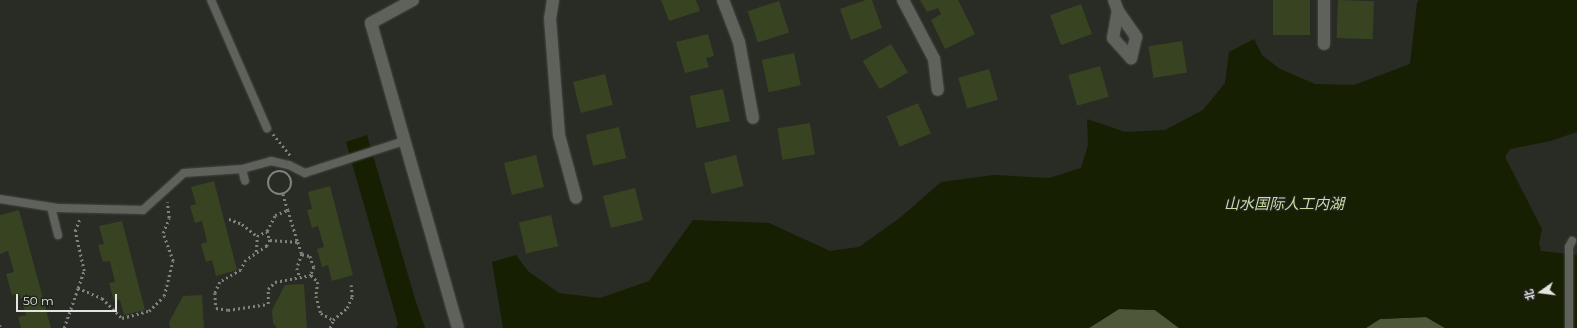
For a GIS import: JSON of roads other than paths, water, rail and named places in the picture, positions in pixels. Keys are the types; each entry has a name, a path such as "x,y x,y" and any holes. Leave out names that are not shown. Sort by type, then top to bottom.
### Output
{"street":[{"path":"413,0 371,23 458,328"},
{"path":"553,0 550,18 559,136 576,198"},
{"path":"723,0 739,42 753,118"},
{"path":"903,0 934,59 938,90"},
{"path":"1324,0 1324,44"}],"lane":[{"path":"211,0 267,128"},
{"path":"0,199 51,207 142,210 184,173 242,169 271,161 289,164 305,173 376,151 404,140"},
{"path":"242,169 245,181"},
{"path":"51,207 58,235"},
{"path":"1569,328 1570,244"}],"water":[{"name":"山水国际人工内湖","path":"1419,0 1577,0 1577,132 1550,141 1510,149 1505,157 1542,229 1539,243 1541,251 1577,255 1577,328 1445,328 1426,317 1380,319 1366,328 1179,328 1155,310 1119,309 1089,328 503,328 492,262 516,255 528,271 559,293 600,298 649,281 693,220 769,223 830,251 859,247 901,217 941,182 994,175 1049,178 1081,168 1088,145 1087,119 1125,132 1165,130 1203,110 1225,83 1229,52 1254,39 1262,55 1280,69 1315,84 1354,85 1410,64 1417,3"},
{"path":"367,135 415,299 425,328 396,328 398,324 346,142"}]}
